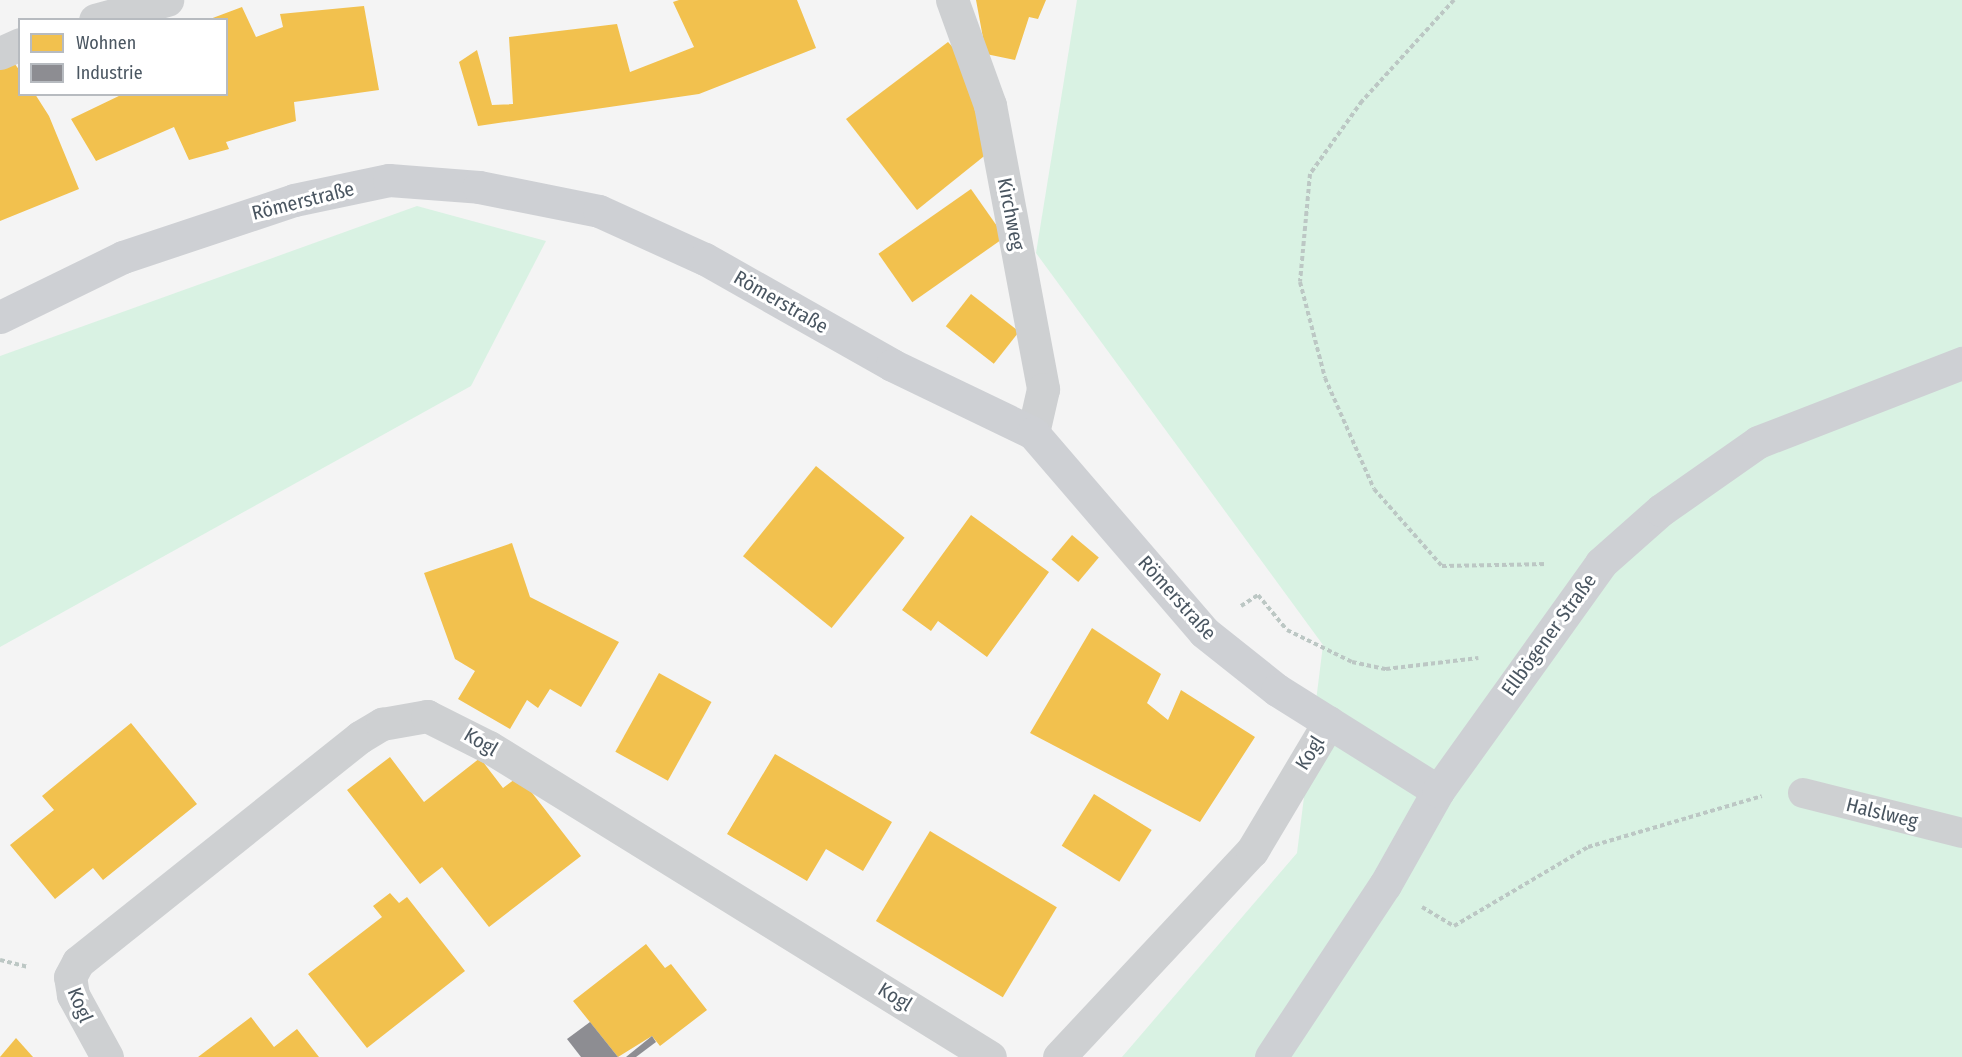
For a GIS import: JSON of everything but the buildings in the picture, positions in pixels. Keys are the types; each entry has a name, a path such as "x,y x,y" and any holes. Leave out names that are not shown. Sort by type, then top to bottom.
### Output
{"street":[{"path":"102,18 167,0"},
{"name":"Kirchweg","path":"952,0 990,105 1035,343 1043,389 1033,433"},
{"path":"0,53 18,45"},
{"name":"Römerstraße","path":"0,317 123,256 294,200 390,180 479,187 599,211 705,259 892,365 1033,433 1204,632 1277,690 1438,791"},
{"name":"Ellbögener Straße","path":"1271,1057 1385,885 1438,791 1601,562 1661,510 1758,442 1962,363"},
{"name":"Kogl","path":"106,1057 73,995 70,977 78,962 360,737 382,724 427,716 489,747 990,1057"},
{"name":"Kogl","path":"1059,1057 1252,851 1329,722"}],"lane":[{"name":"Halslweg","path":"1803,793 1962,833"}],"path":[{"path":"1454,0 1362,101 1310,174 1300,282 1325,378 1374,489 1442,566 1554,564 1548,573"},
{"path":"1204,632 1258,595 1287,630 1352,662 1386,669 1489,656"},
{"path":"1385,885 1454,926 1587,847 1750,797 1803,793"}],"green space":[{"path":"1077,0 1962,0 1962,1057 1122,1057 1297,853 1323,645 1036,253"},
{"path":"417,206 546,241 471,386 0,647 0,356"}]}
